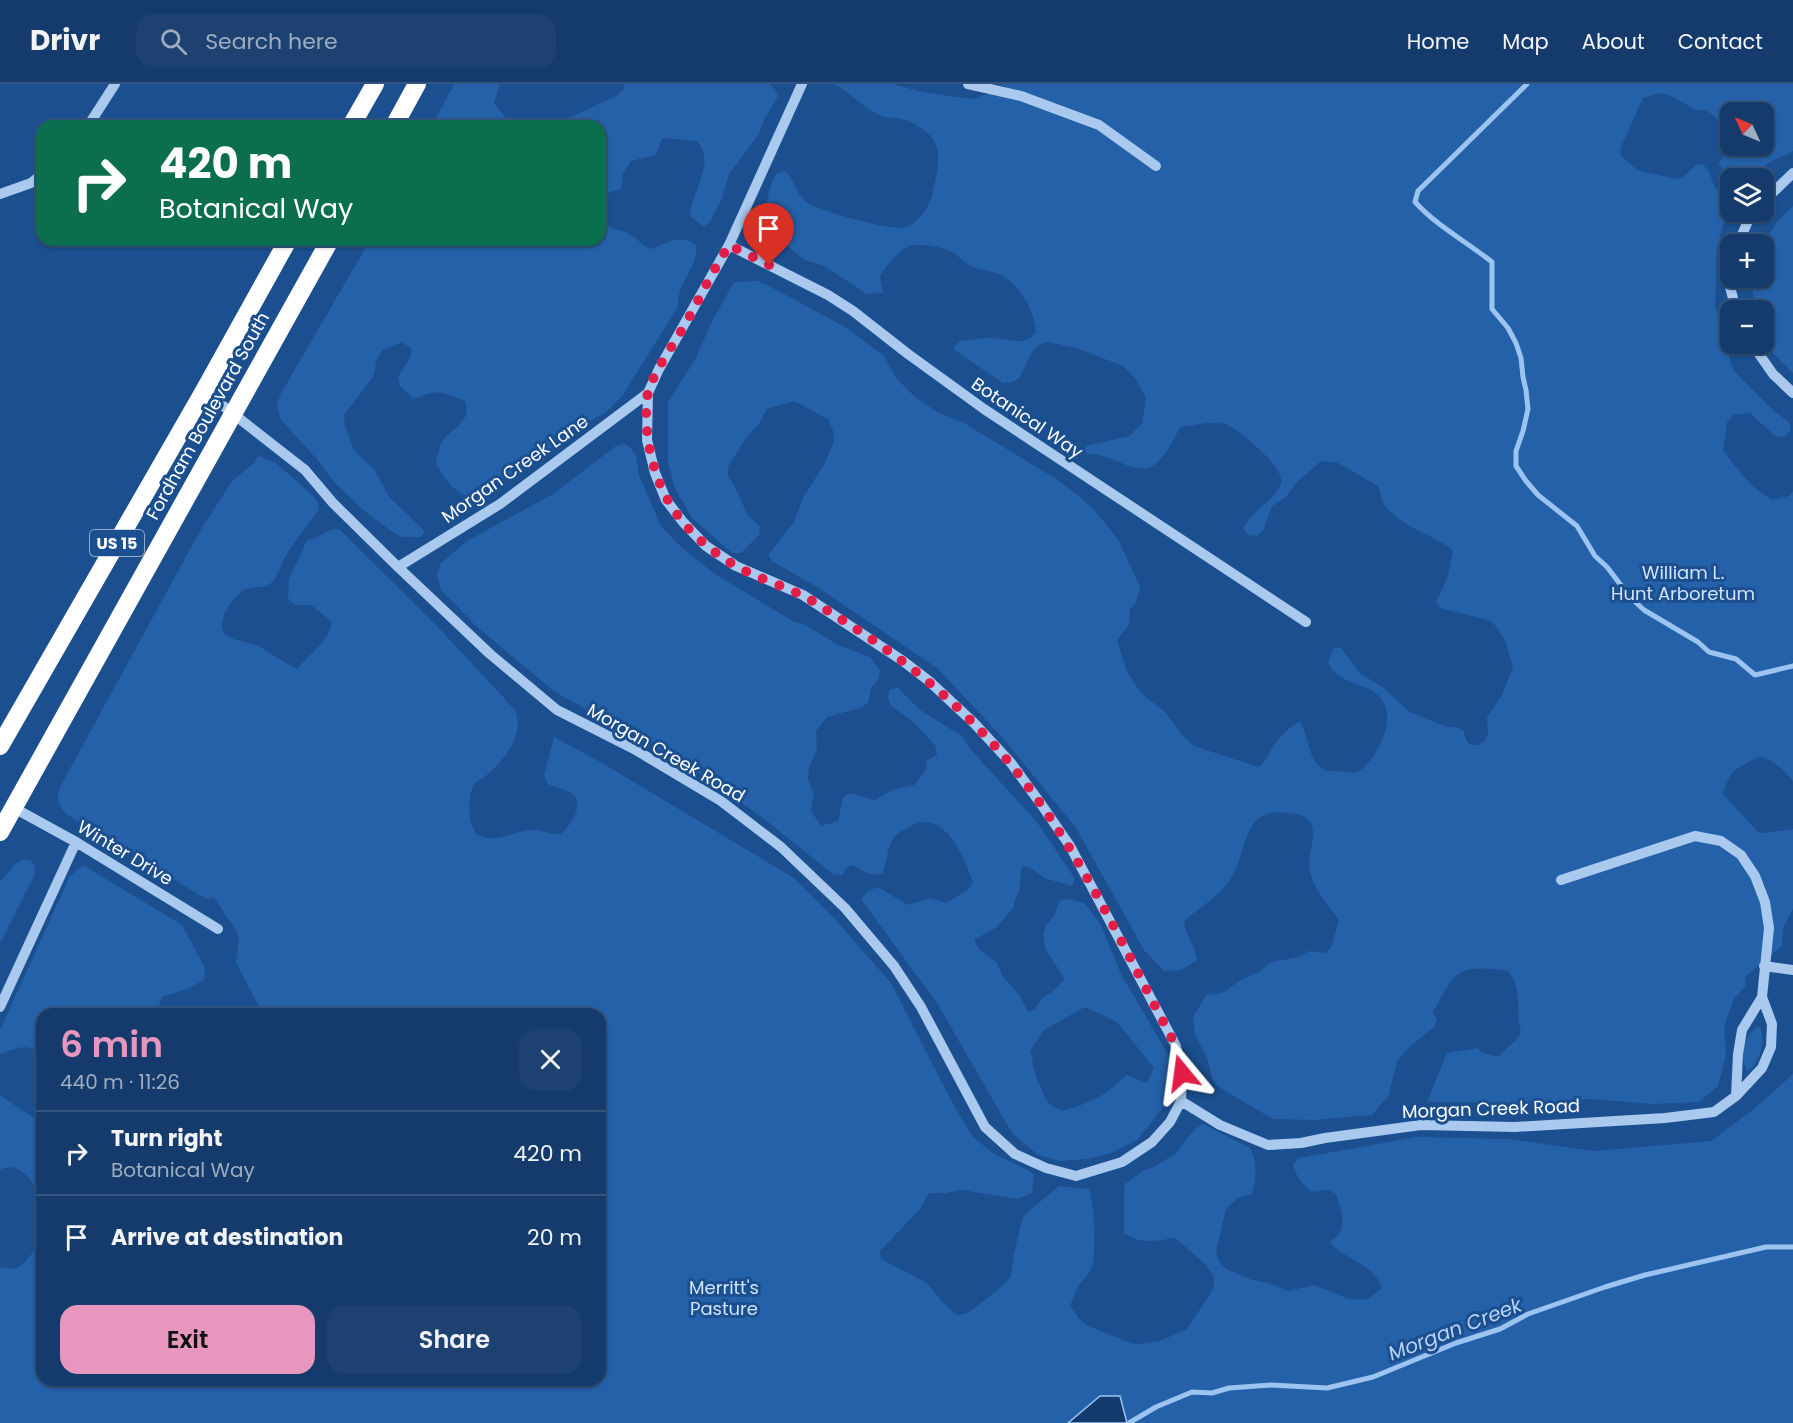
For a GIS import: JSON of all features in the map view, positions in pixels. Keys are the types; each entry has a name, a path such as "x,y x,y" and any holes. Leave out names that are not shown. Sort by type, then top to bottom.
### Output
{"highway":[{"path":"354,120 375,84"},
{"path":"397,120 417,84"},
{"name":"Fordham Boulevard South","path":"0,746 285,246"},
{"name":"Fordham Boulevard South","path":"0,832 327,246"}],"street":[{"path":"92,120 114,84"},
{"name":"Morgan Creek Road","path":"204,391 305,470 333,503 398,567 490,654 557,710 634,749 721,801 781,847 845,908 894,966 921,1007 985,1127 1015,1154 1046,1168 1076,1176 1122,1162 1152,1142 1170,1122 1181,1101 1182,1073 1176,1046 1070,846 1011,763 974,723 920,675 858,630 803,595 736,566 706,546 666,500 655,473 647,440 648,393 659,369 729,245 801,84"},
{"path":"968,84 1021,96 1099,125 1156,165"},
{"path":"1774,191 1793,173"},
{"path":"0,194 31,183 36,179"},
{"name":"Botanical Way","path":"729,245 828,295 853,311 984,409 1306,622"},
{"path":"1759,354 1773,374 1793,393"},
{"name":"Morgan Creek Lane","path":"398,567 500,504 648,393"},
{"name":"Winter Drive","path":"14,808 76,842 218,929"},
{"name":"Morgan Creek Road","path":"1181,1101 1220,1125 1268,1145 1301,1143 1421,1125 1515,1127 1665,1118 1714,1112 1736,1096 1762,1068 1771,1047 1772,1024 1762,997 1769,928 1765,902 1749,865 1737,851 1721,841 1695,836 1561,880"},
{"path":"0,1007 76,842"},
{"path":"1764,966 1793,970"},
{"name":"Morgan Creek Road","path":"1736,1096 1738,1054 1742,1030 1762,997"}],"green space":[{"path":"454,84 500,84 494,103 507,120 435,120"},
{"path":"623,84 769,84 775,89 778,96 759,134 729,174 722,199 710,222 704,227 690,216 691,206 704,168 702,150 697,141 662,138 656,155 631,161 622,175 623,183 620,190 606,194 606,120 565,120 618,95 624,88"},
{"name":"William L. Hunt Arboretum","path":"834,84 893,84 922,92 972,99 1006,88 1000,84 1793,84 1793,151 1760,168 1722,168 1718,163 1724,156 1774,156 1774,102 1720,102 1720,122 1705,110 1696,110 1669,95 1660,93 1643,98 1621,147 1620,155 1637,170 1675,179 1683,177 1696,165 1703,164 1709,172 1715,188 1720,190 1720,222 1724,222 1717,247 1715,307 1720,318 1720,354 1729,354 1735,372 1774,411 1789,422 1791,430 1784,437 1775,436 1750,413 1733,415 1727,422 1723,450 1751,484 1772,500 1789,496 1793,491 1793,781 1775,763 1759,757 1733,772 1723,794 1758,832 1793,829 1793,909 1783,928 1782,946 1745,977 1746,986 1734,998 1724,1029 1726,1055 1718,1086 1699,1102 1652,1104 1591,1099 1531,1103 1427,1102 1447,1053 1477,1048 1483,1053 1498,1057 1521,1032 1516,985 1513,978 1508,971 1477,969 1460,973 1448,985 1433,1013 1437,1020 1434,1027 1409,1047 1397,1061 1389,1095 1372,1115 1314,1120 1273,1119 1217,1086 1212,1079 1208,1060 1195,1035 1193,1017 1206,995 1222,993 1241,980 1259,972 1271,962 1299,957 1309,951 1325,953 1331,948 1339,920 1311,877 1309,860 1313,832 1307,819 1295,814 1273,813 1262,816 1254,823 1237,866 1227,884 1184,921 1197,960 1181,970 1164,971 1144,950 1076,828 1002,737 937,668 817,587 772,561 768,555 794,522 803,498 826,461 834,441 834,433 828,419 794,401 767,409 758,425 746,438 728,467 728,475 748,516 760,526 759,535 741,553 732,553 692,518 675,488 668,462 668,402 696,358 711,323 734,282 757,281 847,328 884,356 896,378 915,397 937,412 964,423 1056,479 1096,512 1118,539 1140,587 1136,603 1130,609 1129,625 1117,640 1127,672 1141,693 1166,713 1181,734 1194,746 1258,767 1265,761 1281,737 1300,721 1310,751 1322,769 1356,772 1362,768 1379,747 1386,729 1387,713 1377,694 1333,671 1328,662 1334,648 1341,648 1361,674 1384,688 1409,712 1447,727 1456,727 1464,731 1468,743 1477,745 1485,741 1488,733 1487,717 1502,695 1513,667 1505,640 1495,625 1488,620 1440,608 1436,602 1448,576 1453,550 1399,519 1383,502 1378,486 1338,463 1321,461 1297,482 1286,497 1272,506 1263,531 1257,536 1248,535 1243,529 1246,523 1274,495 1281,483 1280,476 1259,448 1229,426 1222,423 1207,423 1180,427 1163,457 1148,468 1136,468 1102,456 1082,453 1086,446 1129,436 1142,424 1146,398 1135,378 1123,366 1076,348 1049,342 1040,344 1032,352 1020,377 1013,382 1003,383 953,349 960,341 990,338 1021,341 1036,332 1032,314 1023,297 1018,289 1004,277 972,267 947,250 913,245 897,255 880,276 883,293 867,294 824,266 805,260 762,227 759,220 773,179 776,174 785,171 805,201 823,210 899,228 912,224 922,215 933,193 938,162 937,150 932,138 923,129 910,122 873,112"},
{"path":"1793,206 1793,373 1774,354 1774,300 1754,300 1752,289 1774,288 1774,234 1769,234"},
{"path":"606,224 631,235 652,249 680,240 696,245 695,260 678,298 678,307 623,395 605,413 580,426 540,459 473,499 460,493 451,485 436,463 443,440 464,419 467,408 465,401 440,392 414,399 400,386 398,377 411,356 411,348 402,342 383,350 377,359 373,377 344,415 345,425 354,451 375,470 389,497 425,531 421,537 402,537 394,533 363,510 334,482 316,458 281,420 277,406 280,395 367,246 606,246"},
{"path":"624,444 629,446 636,456 639,475 661,526 680,546 712,572 794,622 804,624 838,645 870,657 880,670 878,680 871,688 868,703 860,708 827,717 816,731 817,749 809,768 808,779 814,794 811,811 821,826 838,821 843,797 850,793 875,800 892,790 914,785 927,769 926,761 937,755 935,745 911,720 891,706 888,699 889,690 897,687 920,710 962,736 971,750 1037,822 1075,879 1072,886 1044,878 1031,868 1023,866 1014,907 997,927 974,940 978,948 997,963 1003,977 1020,996 1028,1012 1035,1009 1043,997 1051,993 1065,979 1045,949 1043,933 1047,924 1054,916 1060,900 1069,899 1084,903 1100,923 1122,976 1171,1059 1173,1077 1169,1100 1137,1140 1111,1153 1087,1159 1060,1161 1038,1155 1012,1133 937,1003 861,899 868,891 878,887 908,905 930,898 946,903 968,890 973,882 969,871 951,837 942,829 933,824 922,823 899,833 890,845 883,873 871,874 853,865 846,868 842,875 833,874 763,818 688,765 555,692 476,626 441,590 437,575 440,564 467,541 553,494 616,446","holes":["1085,1007 1117,1022 1154,1068 1147,1083 1126,1075 1104,1094 1081,1105 1062,1111 1048,1103 1037,1080 1030,1051 1044,1030"]},
{"name":"Merritt's Pasture","path":"258,456 276,463 313,496 318,503 318,511 288,552 273,581 266,586 244,590 231,603 222,623 225,634 258,646 298,669 324,641 331,621 311,605 295,605 288,599 289,579 307,540 330,530 339,529 436,625 515,710 518,728 512,745 501,761 475,783 472,790 469,805 471,821 476,833 487,838 528,830 561,834 569,825 577,808 575,797 568,791 548,784 544,775 554,737 597,760 794,878 835,919 891,983 953,1104 973,1137 994,1154 1034,1175 1032,1193 1018,1199 962,1190 929,1193 920,1209 880,1251 881,1259 927,1283 943,1303 957,1315 965,1314 973,1309 1004,1285 1011,1276 1023,1216 1059,1186 1089,1189 1091,1195 1094,1229 1093,1263 1090,1272 1077,1288 1070,1306 1080,1320 1088,1326 1138,1344 1159,1341 1186,1330 1211,1293 1214,1277 1205,1264 1175,1238 1143,1241 1124,1233 1124,1190 1125,1184 1144,1170 1152,1168 1175,1154 1195,1129 1203,1124 1250,1148 1255,1165 1252,1194 1238,1198 1226,1209 1216,1252 1219,1261 1226,1269 1288,1291 1314,1285 1346,1298 1359,1300 1368,1299 1382,1288 1372,1273 1329,1242 1336,1238 1342,1227 1342,1214 1336,1194 1328,1190 1312,1192 1306,1187 1298,1177 1293,1165 1299,1158 1415,1137 1509,1139 1594,1151 1711,1141 1755,1108 1793,1074 1793,1423 0,1423 0,1267 15,1269 23,1264 36,1249 36,1386 606,1386 606,1008 260,1008 236,963 239,938 236,930 214,898 206,899 66,814 60,804 58,795 60,787 200,531 232,481 254,463"},
{"path":"22,860 30,860 35,866 35,874 0,944 0,882 15,864"},
{"path":"83,865 182,925 204,966 204,980 190,988 162,997 158,1008 36,1008 36,1051 27,1047 0,1054 0,1030 70,876"},
{"path":"1756,1027 1760,1027 1761,1051 1756,1063 1747,1071 1742,1048"},
{"path":"0,1095 36,1120 36,1189 29,1178 18,1169 6,1167 0,1170"}],"shaded area":[{"path":"1100,1396 1120,1396 1127,1423 1068,1423"}],"waterway":[{"name":"Morgan Creek","path":"1527,84 1418,191 1415,202 1443,227 1492,262 1492,309 1508,328 1516,343 1526,390 1528,409 1516,451 1516,466 1538,495 1577,526 1595,556 1644,610 1698,642 1709,652 1736,659 1755,675 1793,666"},
{"name":"Morgan Creek","path":"1129,1423 1156,1407 1192,1392 1212,1393 1229,1388 1271,1385 1327,1388 1373,1377 1456,1343 1500,1329 1528,1314 1605,1287 1645,1275 1766,1247 1793,1247"}],"route":[{"path":"769,265 729,245 659,369 648,393 647,440 655,473 666,500 706,546 736,566 803,595 903,661 929,681 974,723 1011,763 1070,846 1176,1046 1182,1073"}]}
